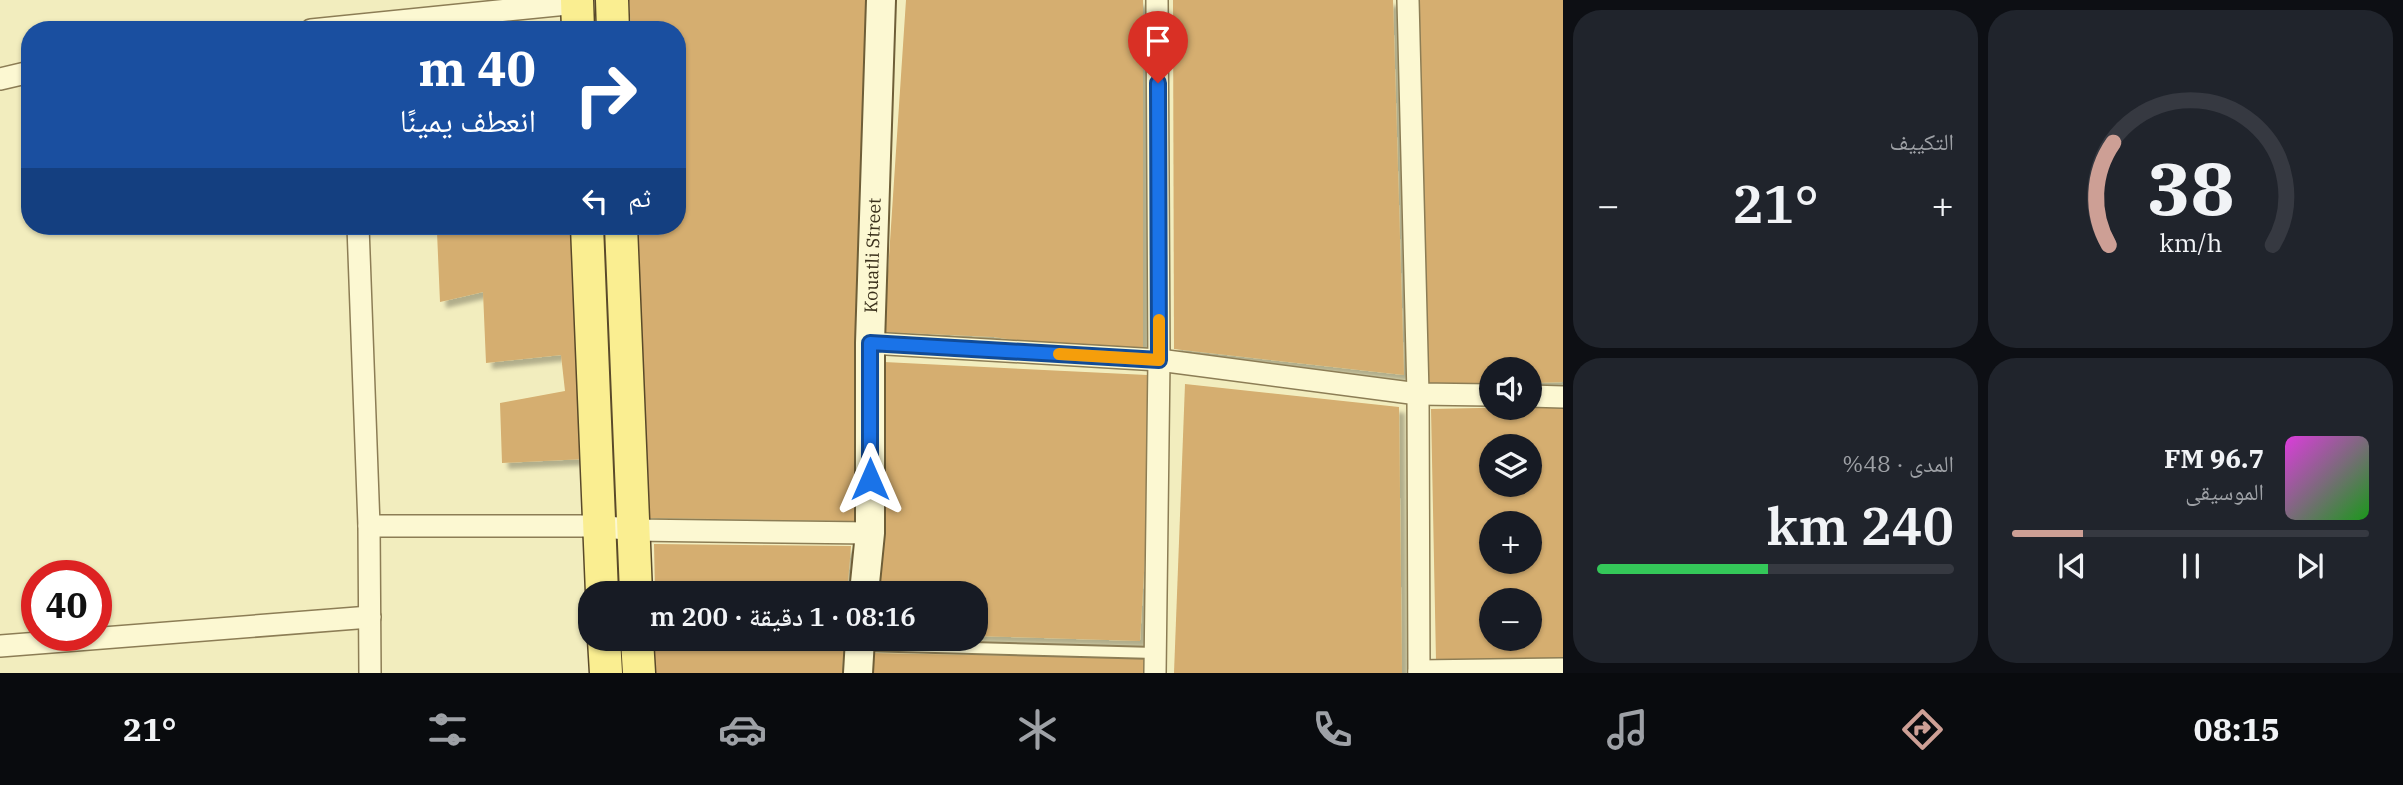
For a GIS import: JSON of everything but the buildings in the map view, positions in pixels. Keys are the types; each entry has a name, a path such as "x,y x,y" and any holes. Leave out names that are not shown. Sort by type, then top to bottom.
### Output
{"main road":[{"path":"612,0 613,21"},
{"path":"587,235 602,581"},
{"path":"621,235 635,581"},
{"path":"605,651 606,673"},
{"path":"638,651 639,673"}],"street":[{"name":"Kouatli Street","path":"865,581 870,533 870,343 881,0"},
{"path":"1155,663 1159,360 1157,0"},
{"path":"1408,0 1419,394 1419,672 1563,669"},
{"path":"444,21 578,11"},
{"path":"0,79 21,74"},
{"path":"358,235 369,526 370,673"},
{"path":"870,343 1159,360 1419,394 1479,395"},
{"path":"1542,396 1563,397"},
{"path":"369,526 600,526 633,530 870,533"},
{"path":"0,646 370,618"},
{"path":"858,673 859,651"}],"lane":[{"path":"986,651 1155,663"}],"slow traffic":[{"path":"1059,354 1159,360 1159,320"}],"route":[{"path":"870,479 870,343 1159,360 1158,83"}]}
